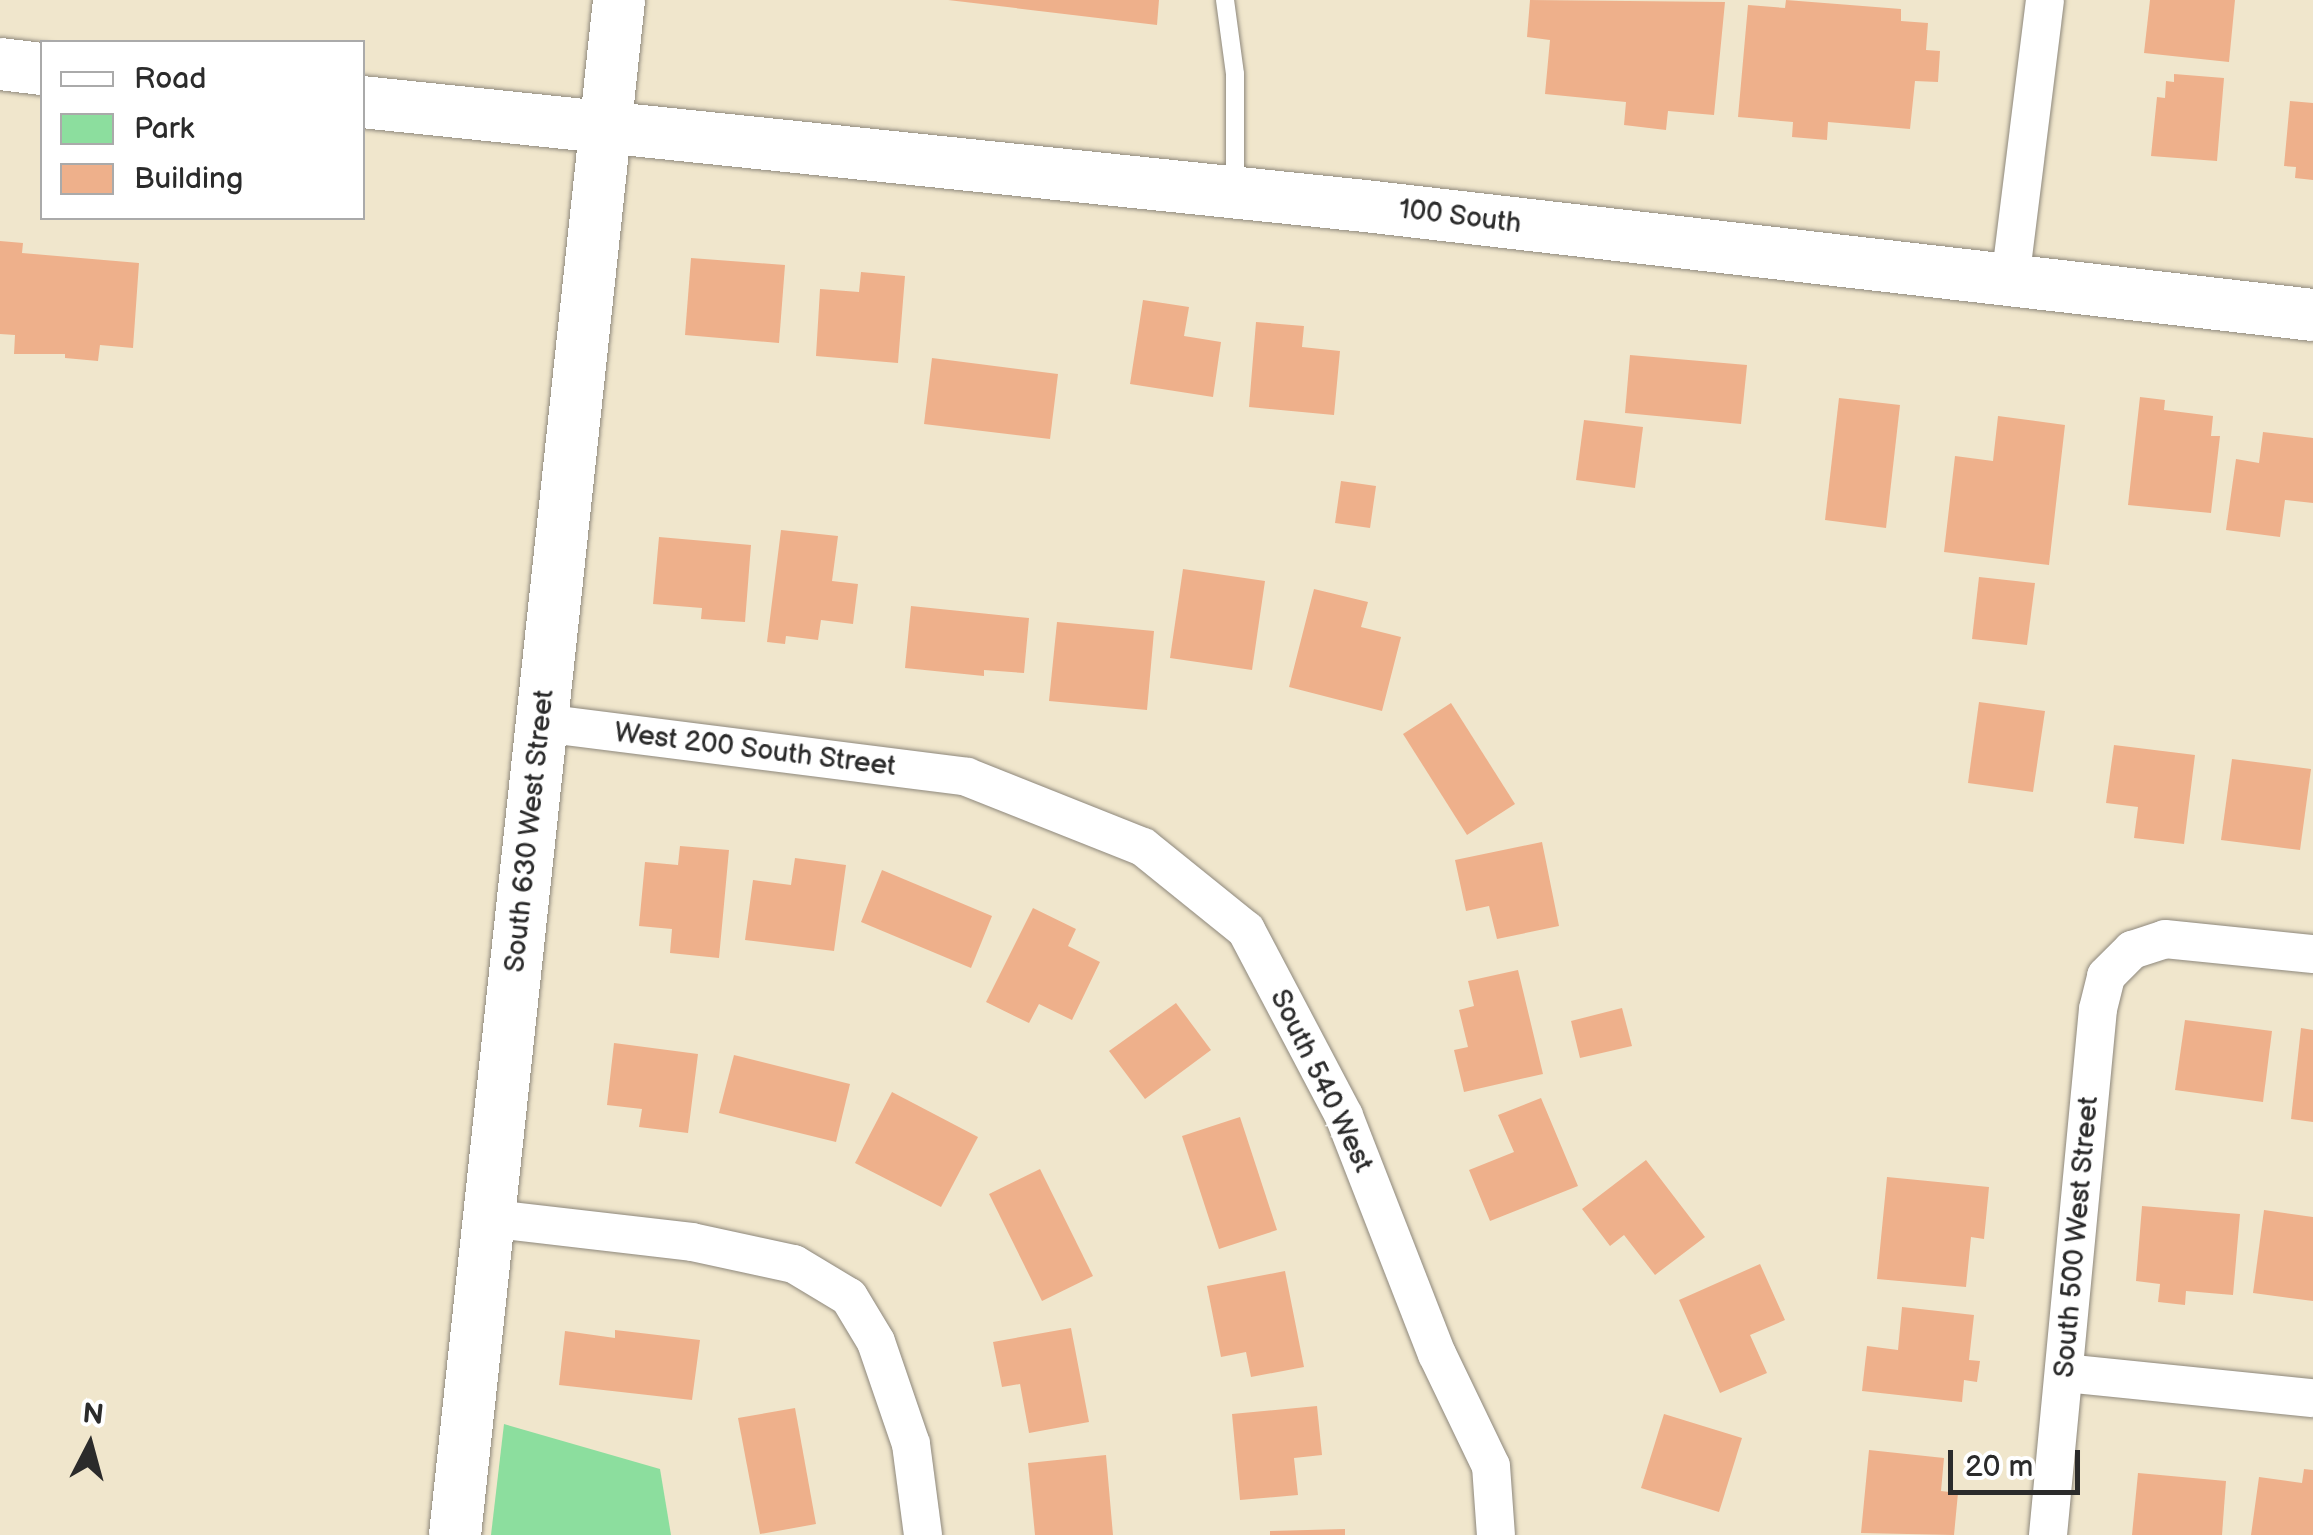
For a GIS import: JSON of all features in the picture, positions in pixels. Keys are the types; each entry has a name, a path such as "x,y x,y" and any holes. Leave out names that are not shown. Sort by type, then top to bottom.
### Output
{"street":[{"name":"South 630 West Street","path":"454,1535 618,0"},
{"path":"2010,281 2045,0"},
{"path":"0,64 40,68"},
{"name":"100 South","path":"365,102 1235,194 2313,316"},
{"name":"West 200 South Street","path":"542,723 967,778"},
{"name":"South 540 West","path":"967,778 1143,846 1246,930 1344,1116 1437,1354 1491,1466 1496,1535"},
{"name":"South 500 West Street","path":"2048,1535 2098,1009 2106,976 2132,950 2166,938 2313,954"},
{"path":"486,1218 692,1242 794,1264 849,1297 876,1342 911,1444 922,1535"},
{"path":"2065,1373 2313,1398"}],"lane":[{"path":"1226,0 1235,74 1235,194"}],"green space":[{"path":"504,1424 660,1469 671,1535 491,1535"}],"building":[{"path":"948,0 1159,0 1157,25"},
{"path":"1530,0 1725,2 1714,115 1668,111 1666,130 1624,125 1626,102 1545,94 1550,40 1527,37"},
{"path":"1786,0 1901,9 1901,21 1928,23 1926,50 1940,51 1938,82 1915,81 1910,129 1828,122 1827,140 1792,137 1793,122 1738,117 1748,5 1785,8"},
{"path":"2150,0 2235,0 2229,62 2144,53"},
{"path":"2174,74 2224,78 2217,161 2151,156 2157,97 2165,98 2166,81 2174,82"},
{"path":"2290,101 2313,103 2313,180 2295,178 2296,167 2284,166"},
{"path":"0,241 23,243 22,253 139,263 133,348 100,345 98,361 65,358 65,354 14,354 15,335 0,334"},
{"path":"691,258 785,265 779,343 685,335"},
{"path":"861,272 905,276 898,363 816,356 820,289 859,292"},
{"path":"1143,300 1189,307 1184,336 1221,342 1213,397 1130,384"},
{"path":"1256,322 1304,326 1302,347 1340,351 1334,415 1249,407"},
{"path":"1630,355 1747,365 1741,424 1625,413"},
{"path":"932,358 1058,374 1050,439 924,424"},
{"path":"2140,397 2165,400 2164,410 2213,416 2211,436 2220,436 2211,513 2128,505"},
{"path":"1839,398 1900,405 1886,528 1825,520"},
{"path":"1998,416 2065,425 2049,565 1944,552 1955,456 1993,461"},
{"path":"1584,420 1643,427 1635,488 1576,480"},
{"path":"2263,432 2313,438 2313,503 2285,500 2280,537 2226,530 2236,459 2259,463"},
{"path":"1341,481 1376,486 1370,528 1335,523"},
{"path":"781,530 838,536 832,581 858,584 853,624 821,620 818,640 786,636 785,644 767,642"},
{"path":"659,537 751,545 745,622 701,619 702,608 653,604"},
{"path":"1183,569 1265,581 1252,670 1170,658"},
{"path":"1979,577 2035,583 2027,645 1972,639"},
{"path":"1314,589 1368,602 1361,627 1401,637 1382,711 1289,687"},
{"path":"911,606 1029,618 1024,673 984,670 984,676 905,668"},
{"path":"1057,622 1154,631 1147,710 1049,701"},
{"path":"1979,702 2045,711 2033,792 1968,783"},
{"path":"1451,703 1515,804 1467,835 1403,734"},
{"path":"2114,745 2195,755 2184,844 2134,838 2138,807 2106,803"},
{"path":"2232,759 2311,769 2300,850 2221,840"},
{"path":"1542,842 1559,926 1497,939 1489,906 1466,911 1455,860"},
{"path":"680,846 729,850 719,958 670,953 672,929 639,926 645,862 678,865"},
{"path":"795,858 846,865 834,951 745,940 753,880 791,885"},
{"path":"882,870 992,916 971,968 861,922"},
{"path":"1033,908 1076,929 1068,946 1100,962 1072,1020 1039,1004 1029,1023 986,1002"},
{"path":"1518,970 1543,1074 1464,1092 1454,1050 1468,1047 1459,1010 1474,1006 1468,981"},
{"path":"1176,1003 1211,1050 1145,1099 1109,1051"},
{"path":"1622,1008 1632,1046 1580,1058 1571,1021"},
{"path":"2185,1020 2272,1031 2263,1102 2175,1090"},
{"path":"2301,1028 2313,1030 2313,1122 2291,1119"},
{"path":"614,1043 698,1054 688,1133 639,1127 642,1109 607,1105"},
{"path":"734,1055 850,1084 836,1142 719,1113"},
{"path":"892,1092 978,1137 941,1207 855,1163"},
{"path":"1541,1098 1578,1186 1490,1221 1469,1170 1514,1152 1498,1115"},
{"path":"1240,1117 1277,1230 1219,1249 1182,1136"},
{"path":"1646,1160 1705,1237 1655,1275 1624,1235 1610,1246 1582,1209"},
{"path":"1040,1169 1093,1276 1042,1301 989,1194"},
{"path":"1887,1177 1989,1187 1984,1239 1971,1237 1966,1287 1877,1279"},
{"path":"2142,1206 2240,1214 2233,1295 2186,1291 2185,1305 2158,1302 2160,1284 2136,1281"},
{"path":"2264,1210 2313,1217 2313,1301 2253,1293"},
{"path":"1760,1264 1785,1320 1750,1335 1767,1373 1720,1393 1679,1300"},
{"path":"1285,1271 1304,1367 1251,1377 1246,1352 1221,1357 1207,1286"},
{"path":"1902,1307 1974,1315 1969,1360 1980,1361 1977,1382 1964,1380 1962,1402 1862,1391 1867,1346 1898,1350"},
{"path":"1071,1328 1089,1422 1029,1433 1020,1384 1002,1387 993,1342"},
{"path":"615,1330 700,1340 692,1400 559,1385 565,1331 615,1338"},
{"path":"1317,1406 1322,1455 1294,1458 1298,1495 1240,1500 1232,1414"},
{"path":"795,1408 816,1524 760,1534 738,1418"},
{"path":"1664,1414 1742,1438 1719,1512 1641,1488"},
{"path":"1869,1450 1944,1458 1941,1491 1958,1493 1954,1535 1861,1533"},
{"path":"1106,1455 1113,1535 1035,1535 1028,1463"},
{"path":"2304,1469 2313,1470 2313,1535 2251,1535 2259,1477 2302,1483"},
{"path":"2138,1473 2226,1481 2222,1535 2132,1535"},
{"path":"1345,1529 1345,1535 1270,1535 1270,1531"}]}
